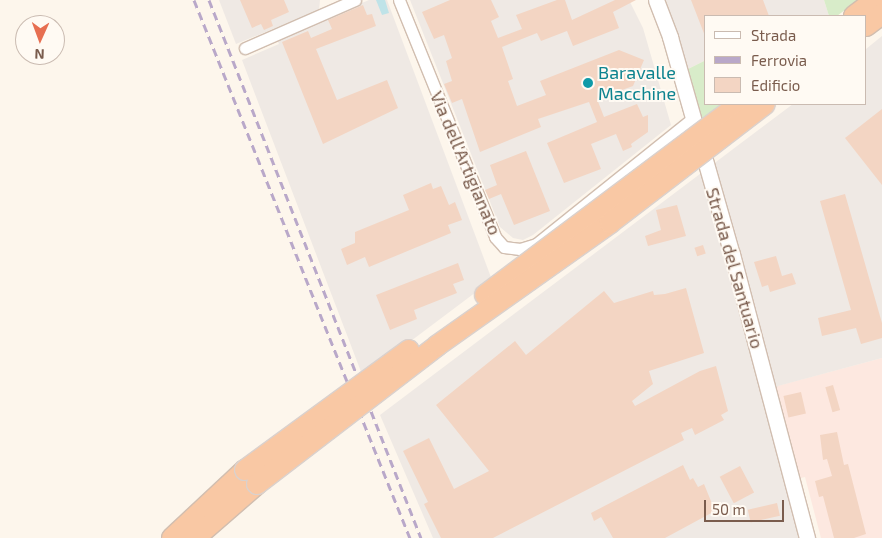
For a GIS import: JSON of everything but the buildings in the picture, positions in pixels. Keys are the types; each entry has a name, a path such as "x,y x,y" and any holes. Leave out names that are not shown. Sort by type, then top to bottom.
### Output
{"highway":[{"path":"855,15 875,0"},
{"path":"867,25 882,14"},
{"path":"172,538 738,105"},
{"path":"195,538 251,477 610,223 764,105"}],"street":[{"path":"245,48 354,0"},
{"name":"Via dell'Artigianato","path":"399,0 495,237 504,248 520,249 536,244 693,118"},
{"name":"Strada del Santuario","path":"656,0 693,118 807,538"}],"shaded area":[{"path":"219,0 320,0 319,10 236,44"},
{"path":"369,0 387,0 492,280 363,377 242,60 279,44 277,39"},
{"path":"410,0 629,0 643,28 671,125 533,235 523,240 513,238 500,227"},
{"path":"662,0 824,0 829,15 704,15 704,61 686,70"},
{"path":"882,36 882,358 778,386 767,402 803,538 433,538 380,415 792,105 867,105 867,48"},
{"path":"882,358 882,538 821,538 805,477 797,479 773,392 777,386"}],"green space":[{"path":"824,0 858,0 838,15 829,15"},
{"path":"704,61 704,105 724,105 702,122 686,70"}],"water":[{"path":"376,0 385,0 389,13 382,15"}],"railway":[{"path":"194,0 410,538"},
{"path":"209,0 421,538"}],"place":[{"name":"Baravalle Macchine","path":"588,83"}]}
